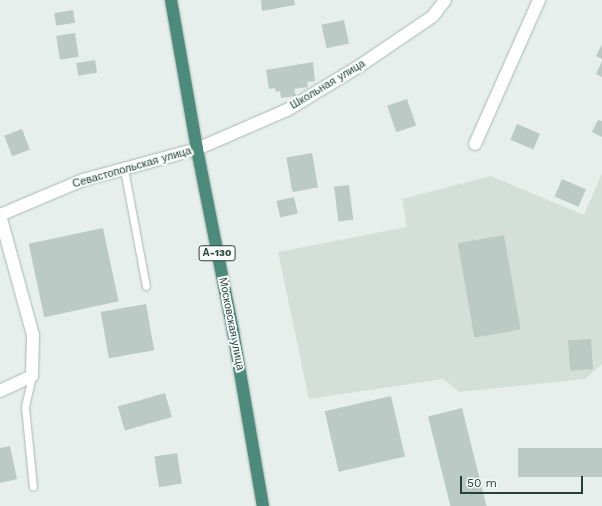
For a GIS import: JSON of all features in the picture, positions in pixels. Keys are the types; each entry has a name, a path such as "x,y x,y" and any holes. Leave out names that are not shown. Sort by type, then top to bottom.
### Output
{"highway":[{"name":"Московская улица","path":"171,0 197,150 233,331 263,506"}],"street":[{"name":"Школьная улица","path":"197,150 287,110 301,102 361,65 433,16 445,0"},
{"path":"475,144 539,0"},
{"name":"Севастопольская улица","path":"0,215 83,180 197,150"},
{"path":"0,215 33,335 32,376 0,391"}],"lane":[{"path":"124,169 146,286"},
{"path":"32,376 24,407 33,486"}],"shaded area":[{"path":"602,173 602,364 585,379 459,392 443,379 309,399 278,252 407,227 402,199 491,176 584,215"}],"building":[{"path":"261,0 294,0 295,5 262,11"},
{"path":"73,10 75,23 56,26 54,13"},
{"path":"344,20 349,43 326,48 322,25"},
{"path":"75,33 79,57 60,60 56,36"},
{"path":"602,44 602,59 596,56"},
{"path":"95,60 97,73 78,76 76,63"},
{"path":"602,61 602,77 596,74"},
{"path":"313,62 315,81 307,82 308,87 294,89 296,96 281,98 280,91 276,92 275,88 269,89 266,70"},
{"path":"407,99 416,125 396,132 387,106"},
{"path":"598,120 602,121 602,137 592,132"},
{"path":"517,124 540,134 533,149 510,140"},
{"path":"22,129 30,150 12,156 4,136"},
{"path":"312,153 318,187 292,192 286,158"},
{"path":"562,179 586,189 579,207 555,196"},
{"path":"349,185 353,220 338,222 334,187"},
{"path":"294,197 298,214 280,218 276,201"},
{"path":"103,228 119,301 44,317 29,244"},
{"path":"504,235 521,330 474,338 458,243"},
{"path":"146,304 154,350 109,358 101,312"},
{"path":"591,339 593,369 570,371 568,341"},
{"path":"165,393 172,417 125,431 118,407"},
{"path":"391,396 405,456 339,472 325,411"},
{"path":"462,408 486,506 450,506 428,416"},
{"path":"10,446 17,479 0,483 0,448"},
{"path":"518,448 602,448 602,477 518,477"},
{"path":"177,453 182,484 159,487 154,457"}]}
